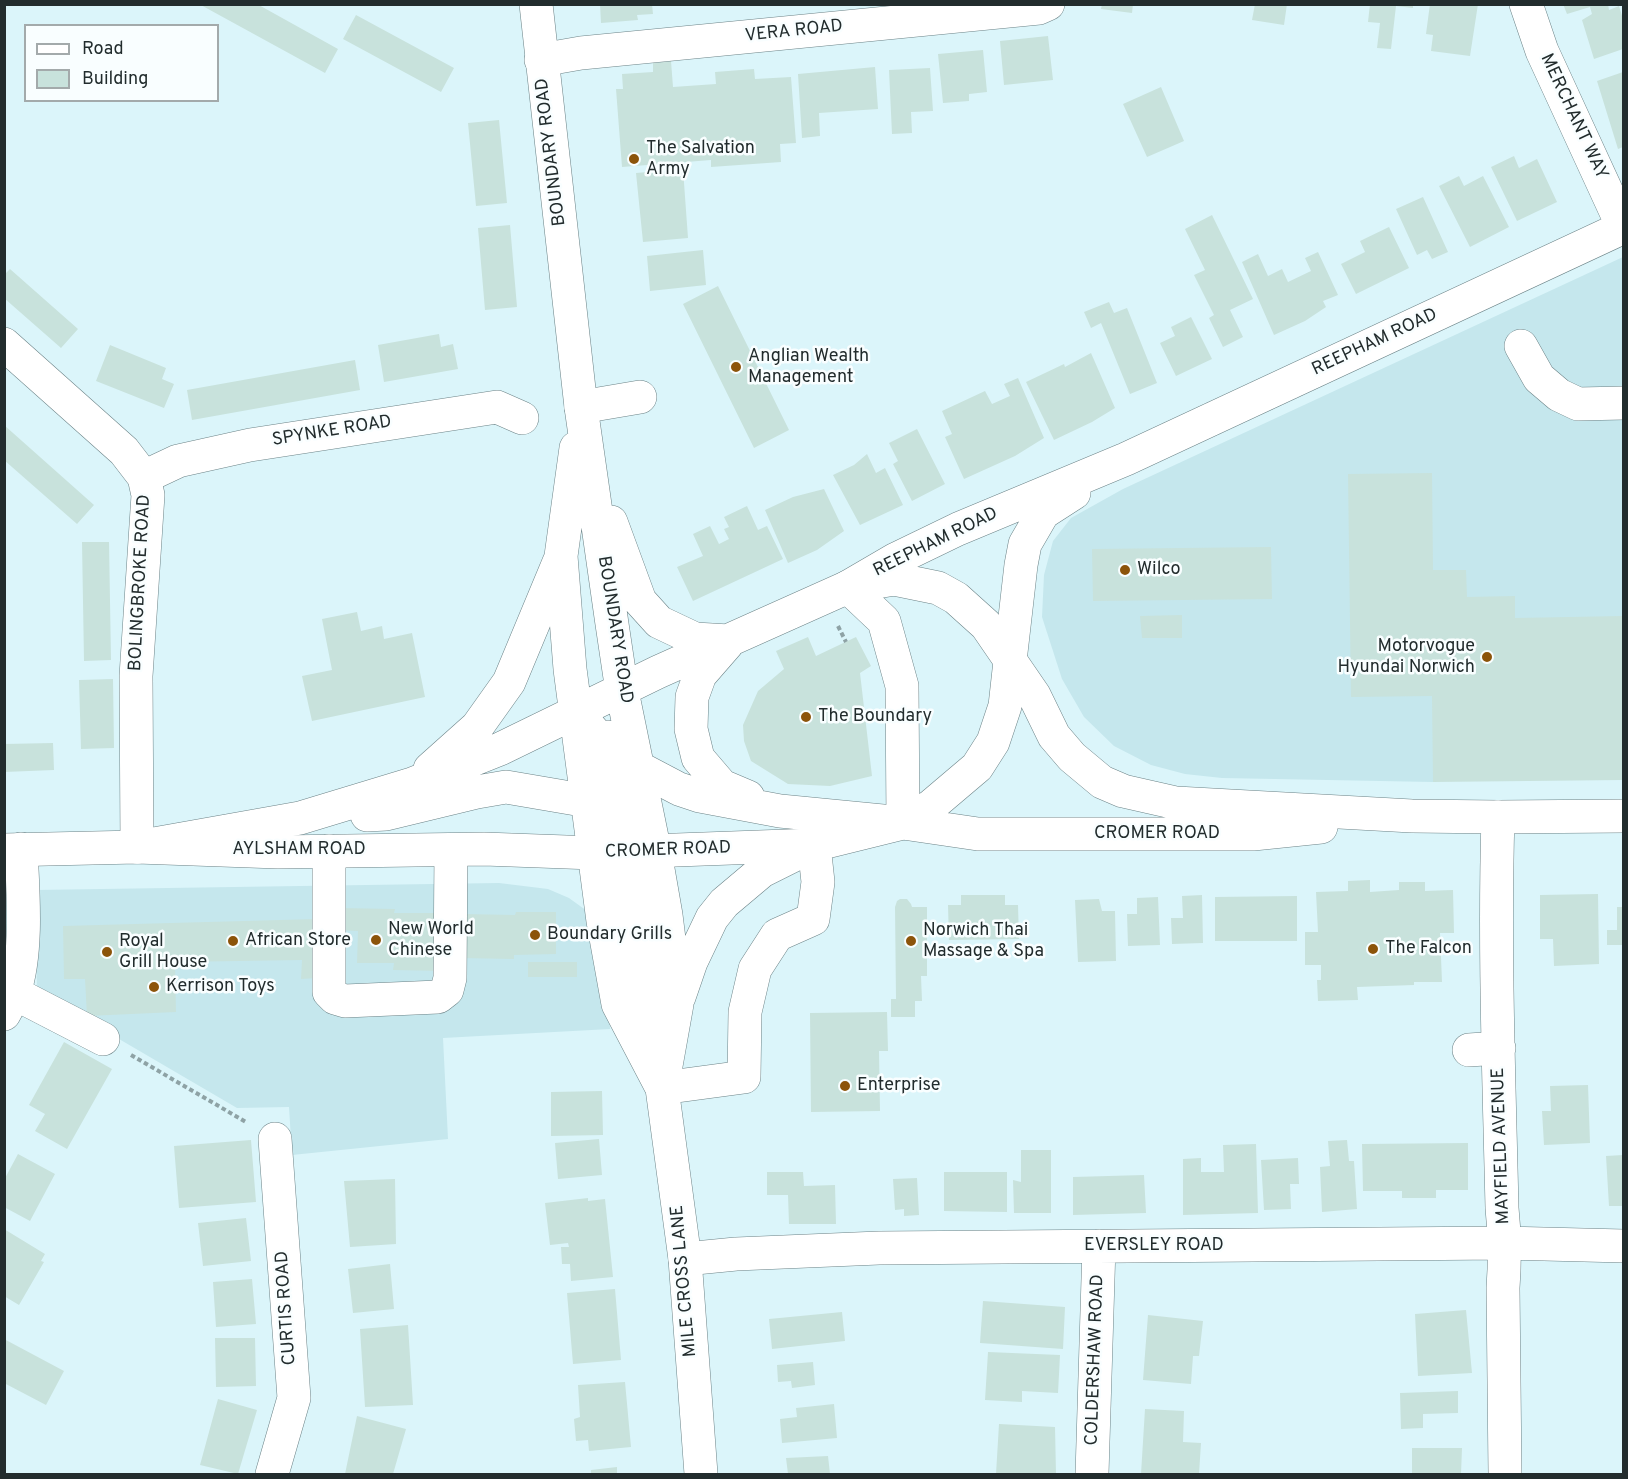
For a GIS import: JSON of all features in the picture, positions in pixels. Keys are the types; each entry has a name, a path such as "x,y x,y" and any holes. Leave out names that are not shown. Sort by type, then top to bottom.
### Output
{"main road":[{"name":"BOUNDARY ROAD","path":"536,4 581,407 622,691 638,767 634,842"},
{"name":"VERA ROAD","path":"541,60 581,53 1039,8 1048,4"},
{"name":"MERCHANT WAY","path":"1526,4 1542,51 1623,227"},
{"name":"REEPHAM ROAD","path":"780,811 722,786 698,758 691,729 692,697 700,675 730,641 848,588 896,559 958,529 1126,459 1623,227"},
{"name":"BOLINGBROKE ROAD","path":"4,344 124,451 144,477 148,495 136,676 137,847"},
{"path":"1521,346 1539,378 1558,395 1578,404 1623,403"},
{"path":"581,407 640,397"},
{"name":"SPYNKE ROAD","path":"144,477 178,461 273,441 497,407 522,418"},
{"name":"BOUNDARY ROAD","path":"581,407 561,556 576,711 594,853"},
{"name":"BOUNDARY ROAD","path":"581,407 602,497 640,601 659,622 695,639 730,641"},
{"name":"REEPHAM ROAD","path":"903,824 931,806 977,767 993,742 1005,706 1019,575 1025,544 1043,513 1126,459"},
{"path":"412,784 477,727 509,682 561,556"},
{"name":"REEPHAM ROAD","path":"848,588 894,579 938,588 956,598 986,625 1010,661"},
{"path":"848,588 884,621 902,686 903,824"},
{"path":"137,847 300,818 412,784 500,749 658,672 730,641"},
{"name":"CROMER ROAD","path":"1010,661 1034,695 1054,736 1072,757 1102,782 1123,791 1176,803 1412,816 1498,818 1623,816"},
{"path":"622,691 606,726 634,842 638,937 662,1088 744,1077 745,1012 755,969 777,935 813,919 818,882 814,845"},
{"name":"CROMER ROAD","path":"576,711 597,736 624,760 679,789 780,811 978,834 1253,834 1412,816"},
{"path":"300,818 387,814 506,787 588,801 634,842"},
{"name":"MAYFIELD AVENUE","path":"1498,818 1497,872 1484,1049 1504,1243 1505,1474"},
{"name":"CROMER ROAD","path":"677,1004 691,962 712,918 724,903 762,871 814,845 903,824"},
{"name":"CROMER ROAD","path":"594,853 634,842 814,845"},
{"name":"MILE CROSS LANE","path":"634,842 666,915 677,1004 662,1088 685,1259 700,1474"},
{"name":"AYLSHAM ROAD","path":"13,849 137,847 278,852 484,849 594,853"},
{"path":"13,849 24,912 21,961 9,1003 103,1039"},
{"path":"329,851 329,993 345,1001 438,997 447,990 450,978 451,850"},
{"name":"MILE CROSS LANE","path":"594,853 612,991 662,1088"},
{"name":"CURTIS ROAD","path":"272,1474 294,1398 275,1139"},
{"name":"EVERSLEY ROAD","path":"685,1259 849,1248 1504,1243 1623,1246"},
{"name":"COLDERSHAW ROAD","path":"1092,1474 1100,1246"}],"path":[{"path":"103,1039 275,1139"}],"shaded area":[{"path":"1623,257 1623,778 1464,777 1433,782 1222,778 1185,774 1151,765 1114,746 1084,717 1062,679 1042,617 1044,575 1053,541 1071,518 1123,489"},
{"path":"499,883 548,889 569,898 587,911 608,991 610,1029 443,1038 448,1139 292,1155 289,1107 237,1108 37,991 35,890"}],"building":[{"path":"199,4 257,4 338,49 325,73"},
{"path":"600,4 652,4 653,14 637,15 638,20 601,23"},
{"path":"1102,4 1133,4 1132,13 1101,9"},
{"path":"1255,4 1287,4 1284,25 1252,20"},
{"path":"1370,4 1413,4 1413,8 1396,6 1391,49 1377,48 1380,23 1368,22"},
{"path":"1430,4 1478,4 1470,56 1431,51 1433,35 1426,34"},
{"path":"1563,4 1608,4 1609,10 1619,6 1623,19 1623,49 1594,59 1582,20 1592,14 1590,7 1567,14"},
{"path":"356,15 454,68 441,92 343,39"},
{"path":"1048,36 1053,80 1004,85 1000,41"},
{"path":"983,50 987,92 969,94 969,101 943,103 938,54"},
{"path":"671,61 673,87 716,84 715,72 754,69 755,79 791,77 796,143 780,144 781,162 711,167 711,160 622,167 616,89 623,89 622,74 653,72 653,63"},
{"path":"875,67 878,109 819,113 820,136 802,138 798,74"},
{"path":"930,68 933,111 911,112 912,133 892,134 889,70"},
{"path":"1623,72 1623,147 1618,149 1597,81"},
{"path":"1161,87 1184,141 1147,157 1123,104"},
{"path":"499,120 507,203 476,206 468,123"},
{"path":"1514,156 1519,168 1537,159 1557,202 1517,221 1491,167"},
{"path":"683,169 688,238 643,242 636,173"},
{"path":"1459,176 1464,186 1483,176 1509,227 1470,247 1439,186"},
{"path":"1423,197 1448,252 1432,259 1427,250 1417,255 1396,209"},
{"path":"1212,215 1253,299 1230,310 1243,337 1223,347 1209,318 1214,315 1194,275 1205,270 1185,229"},
{"path":"510,225 517,307 485,310 478,228"},
{"path":"1389,227 1409,268 1356,294 1341,264 1365,252 1360,241"},
{"path":"703,250 706,285 650,291 647,256"},
{"path":"1318,252 1338,295 1323,301 1326,307 1305,321 1274,335 1242,262 1258,254 1268,276 1282,269 1288,282 1311,271 1305,258"},
{"path":"10,269 78,329 61,348 4,298 4,275"},
{"name":"Anglian Wealth Management","path":"718,286 789,430 754,448 683,304"},
{"path":"1109,302 1114,313 1127,308 1157,383 1130,394 1101,323 1091,328 1084,312"},
{"path":"1191,317 1212,359 1176,376 1160,343 1175,336 1171,327"},
{"path":"439,334 441,347 453,344 458,369 384,382 378,345"},
{"path":"110,345 166,368 162,379 174,384 164,408 96,381"},
{"path":"1091,353 1115,408 1054,440 1026,382 1064,364 1065,367"},
{"path":"355,360 360,390 192,420 187,390"},
{"path":"1018,378 1044,438 1015,456 964,479 945,437 952,434 942,411 985,391 992,404 1010,396 1004,384"},
{"path":"4,425 94,505 77,524 4,460"},
{"path":"917,429 945,484 912,501 893,464 898,461 889,443"},
{"path":"867,454 876,473 885,468 903,505 860,525 833,475 854,465"},
{"name":"Motorvogue Hyundai Norwich","path":"1432,473 1433,570 1466,570 1467,597 1515,596 1515,618 1623,616 1623,780 1433,782 1432,696 1351,697 1348,474"},
{"path":"824,489 844,531 817,550 788,563 765,510 793,497"},
{"path":"747,506 758,530 767,526 783,559 693,601 677,567 703,556 693,534 710,526 719,544 729,539 724,529 729,527 724,517"},
{"path":"82,542 109,542 111,660 84,661"},
{"path":"1271,547 1272,599 1093,601 1092,549"},
{"path":"357,612 361,631 382,626 384,639 412,633 425,697 312,721 302,676 332,670 322,619"},
{"path":"1182,615 1182,638 1142,638 1140,616"},
{"name":"The Boundary","path":"808,637 816,656 856,637 871,666 860,673 872,776 830,786 788,784 751,761 744,741 743,725 758,691 784,669 776,651"},
{"path":"113,679 114,748 81,749 79,680"},
{"path":"53,743 54,770 4,772 4,744"},
{"name":"The Falcon","path":"1370,880 1370,892 1399,890 1399,882 1425,882 1425,891 1453,890 1454,933 1440,933 1442,982 1357,987 1358,1000 1318,1001 1317,980 1321,980 1321,965 1305,965 1305,932 1318,932 1316,892 1348,891 1348,881"},
{"path":"1598,894 1599,964 1554,966 1553,939 1540,939 1540,895"},
{"path":"961,895 1005,895 1005,905 1018,905 1019,939 949,940 948,905 961,905"},
{"path":"1202,895 1203,943 1172,944 1171,918 1183,918 1182,896"},
{"path":"1297,896 1297,941 1215,941 1215,897"},
{"path":"1158,897 1160,945 1128,946 1127,914 1137,914 1137,898"},
{"name":"Norwich Thai Massage & Spa","path":"900,899 907,899 912,907 927,907 927,976 921,976 922,1001 915,1001 915,1017 891,1017 891,999 896,999 895,907"},
{"path":"1099,899 1102,911 1115,911 1116,961 1078,962 1075,900"},
{"path":"1617,907 1623,907 1623,945 1607,945 1607,930 1617,930"},
{"path":"337,908 395,909 394,913 444,913 443,971 393,970 394,963 357,963 358,931 336,930"},
{"path":"516,912 556,912 556,954 514,955 514,959 460,958 461,914 515,915"},
{"path":"316,919 316,978 301,979 302,960 175,962 176,1012 87,1016 85,979 64,979 63,926"},
{"path":"528,962 577,962 577,977 528,977"},
{"name":"Enterprise","path":"887,1012 888,1051 879,1051 880,1111 811,1112 810,1013"},
{"path":"64,1042 112,1069 67,1149 35,1131 45,1114 29,1105"},
{"path":"1588,1085 1590,1143 1544,1145 1542,1111 1551,1111 1550,1086"},
{"path":"602,1091 603,1135 551,1136 551,1092"},
{"path":"599,1139 602,1175 558,1179 555,1143"},
{"path":"251,1140 256,1202 179,1208 174,1146"},
{"path":"1347,1140 1349,1161 1354,1161 1357,1209 1322,1212 1320,1167 1330,1166 1328,1141"},
{"path":"1468,1143 1468,1190 1436,1190 1436,1198 1402,1198 1402,1191 1363,1191 1362,1144"},
{"path":"1256,1144 1258,1213 1183,1215 1183,1159 1201,1158 1201,1172 1224,1172 1223,1145"},
{"path":"1021,1150 1051,1150 1051,1213 1014,1213 1013,1180 1021,1182"},
{"path":"18,1154 55,1174 30,1221 4,1207 4,1180"},
{"path":"1623,1155 1623,1206 1609,1206 1606,1156"},
{"path":"1298,1158 1299,1184 1290,1184 1291,1209 1264,1210 1261,1160"},
{"path":"767,1172 803,1172 804,1186 835,1185 836,1224 789,1224 788,1195 767,1195"},
{"path":"944,1172 1007,1172 1007,1212 944,1211"},
{"path":"1144,1175 1146,1213 1073,1215 1073,1177"},
{"path":"917,1178 919,1215 904,1216 904,1209 895,1210 893,1179"},
{"path":"395,1179 396,1244 350,1247 344,1181"},
{"path":"588,1198 588,1201 605,1199 613,1277 571,1281 570,1264 562,1264 561,1247 569,1247 568,1243 550,1245 545,1203"},
{"path":"246,1218 251,1261 203,1266 198,1223"},
{"path":"4,1229 45,1254 41,1261 44,1262 19,1305 4,1296"},
{"path":"390,1264 394,1309 353,1313 348,1269"},
{"path":"252,1279 256,1324 216,1327 213,1282"},
{"path":"615,1289 621,1360 573,1364 567,1293"},
{"path":"983,1301 1065,1307 1063,1349 980,1343"},
{"path":"1466,1310 1472,1373 1418,1376 1415,1314"},
{"path":"842,1312 845,1341 772,1349 769,1319"},
{"path":"1148,1315 1203,1321 1199,1356 1193,1356 1191,1384 1143,1380"},
{"path":"408,1325 413,1405 365,1407 360,1329"},
{"path":"215,1338 255,1338 256,1386 216,1387"},
{"path":"4,1339 64,1371 46,1405 4,1383"},
{"path":"988,1352 1060,1355 1058,1393 1022,1391 1022,1402 985,1400"},
{"path":"813,1362 815,1385 792,1388 791,1381 778,1382 777,1365"},
{"path":"625,1382 631,1447 589,1451 588,1440 576,1441 574,1419 580,1417 578,1385"},
{"path":"1458,1391 1458,1413 1423,1414 1423,1428 1401,1429 1400,1393"},
{"path":"218,1399 257,1410 238,1474 200,1465"},
{"path":"834,1404 837,1438 782,1443 780,1419 797,1417 796,1408"},
{"path":"1145,1409 1184,1411 1183,1442 1201,1443 1199,1474 1141,1474"},
{"path":"357,1416 406,1429 393,1474 345,1474"},
{"path":"999,1424 1055,1427 1056,1474 996,1474"},
{"path":"1412,1448 1462,1448 1461,1474 1412,1474"},
{"path":"828,1456 830,1474 788,1474 786,1458"},
{"path":"617,1467 617,1474 591,1474 591,1470"}],"place":[{"name":"The Salvation Army","path":"634,159"},
{"name":"Anglian Wealth Management","path":"736,367"},
{"name":"Wilco","path":"1125,570"},
{"name":"Motorvogue Hyundai Norwich","path":"1487,657"},
{"name":"The Boundary","path":"806,717"},
{"name":"Boundary Grills","path":"535,935"},
{"name":"New World Chinese","path":"376,940"},
{"name":"African Store","path":"233,941"},
{"name":"Norwich Thai Massage & Spa","path":"911,941"},
{"name":"The Falcon","path":"1373,949"},
{"name":"Royal Grill House","path":"107,952"},
{"name":"Kerrison Toys","path":"154,987"},
{"name":"Enterprise","path":"845,1086"}]}
